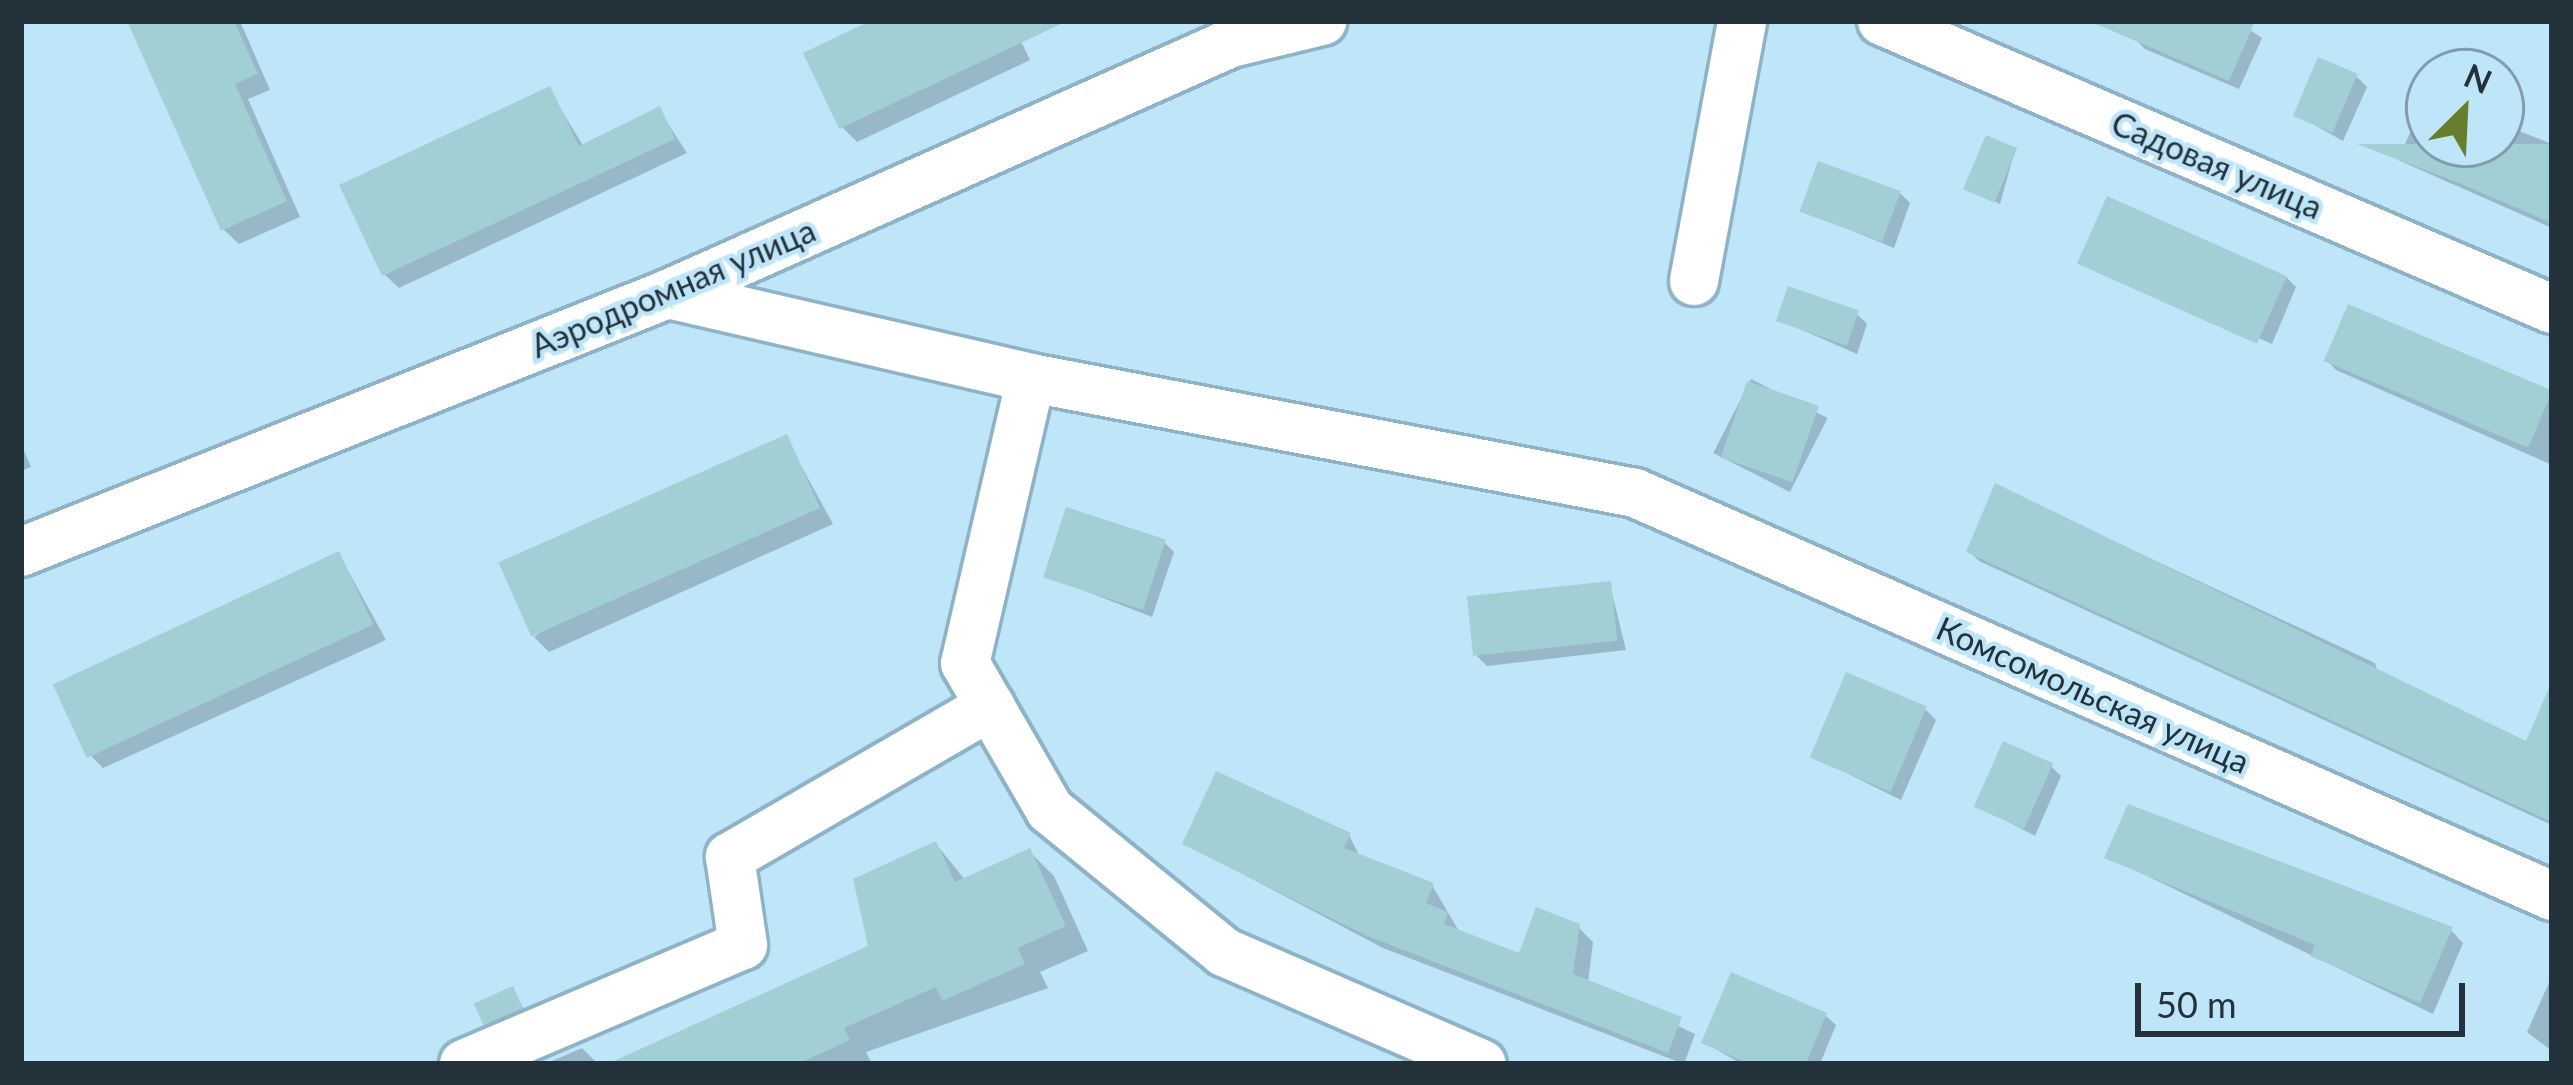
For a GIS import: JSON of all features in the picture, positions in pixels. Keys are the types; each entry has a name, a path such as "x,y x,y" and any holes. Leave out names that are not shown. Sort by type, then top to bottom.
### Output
{"street":[{"name":"Аэродромная улица","path":"21,552 668,294 1227,32 1322,21"},
{"path":"1694,281 1742,21"},
{"name":"Садовая улица","path":"1882,21 2552,309"},
{"name":"Комсомольская улица","path":"668,294 1031,378 1635,494 2552,896"},
{"path":"1031,378 965,663 1050,810 1224,952 1482,1064"},
{"path":"464,1064 743,945 730,857 990,706"}],"building":[{"path":"127,21 234,21 258,74 235,84 287,201 221,231"},
{"path":"870,21 1067,21 839,129 803,53"},
{"path":"2089,21 2255,21 2229,81"},
{"path":"2318,57 2358,74 2333,133 2293,116"},
{"path":"550,86 579,146 660,106 675,139 382,276 339,185"},
{"path":"1986,135 2017,148 1994,203 1963,189"},
{"path":"2357,144 2405,144 2405,162"},
{"path":"2525,144 2552,144 2552,223 2420,168 2525,168"},
{"path":"1818,161 1901,191 1882,242 1800,212"},
{"path":"2107,196 2287,276 2257,344 2077,264"},
{"path":"1788,286 1859,310 1847,345 1776,321"},
{"path":"2348,304 2552,391 2528,448 2324,361"},
{"path":"1747,381 1819,406 1792,482 1721,458"},
{"path":"787,434 820,508 531,637 498,563"},
{"path":"1995,483 2526,741 2552,681 2552,822 1966,552"},
{"path":"1066,507 1166,539 1143,610 1043,577"},
{"path":"339,551 373,624 87,758 53,685"},
{"path":"1611,581 1617,641 1473,656 1467,596"},
{"path":"1846,672 1927,706 1891,792 1810,758"},
{"path":"2003,741 2053,763 2024,829 1974,807"},
{"path":"1216,771 1351,833 1344,848 1434,883 1426,903 1448,912 1444,924 1519,953 1536,907 1580,924 1573,974 1682,1017 1668,1053 1365,935 1182,844"},
{"path":"2128,804 2453,927 2420,1003 2310,956 2315,945 2104,858"},
{"path":"936,841 955,882 1030,848 1066,926 1018,948 1025,964 942,1001 936,987 844,1028 850,1040 798,1064 607,1064 868,946 853,879"},
{"path":"1731,972 1827,1013 1806,1064 1750,1064 1701,1043"},
{"path":"513,986 523,1008 483,1025 474,1003"}]}
